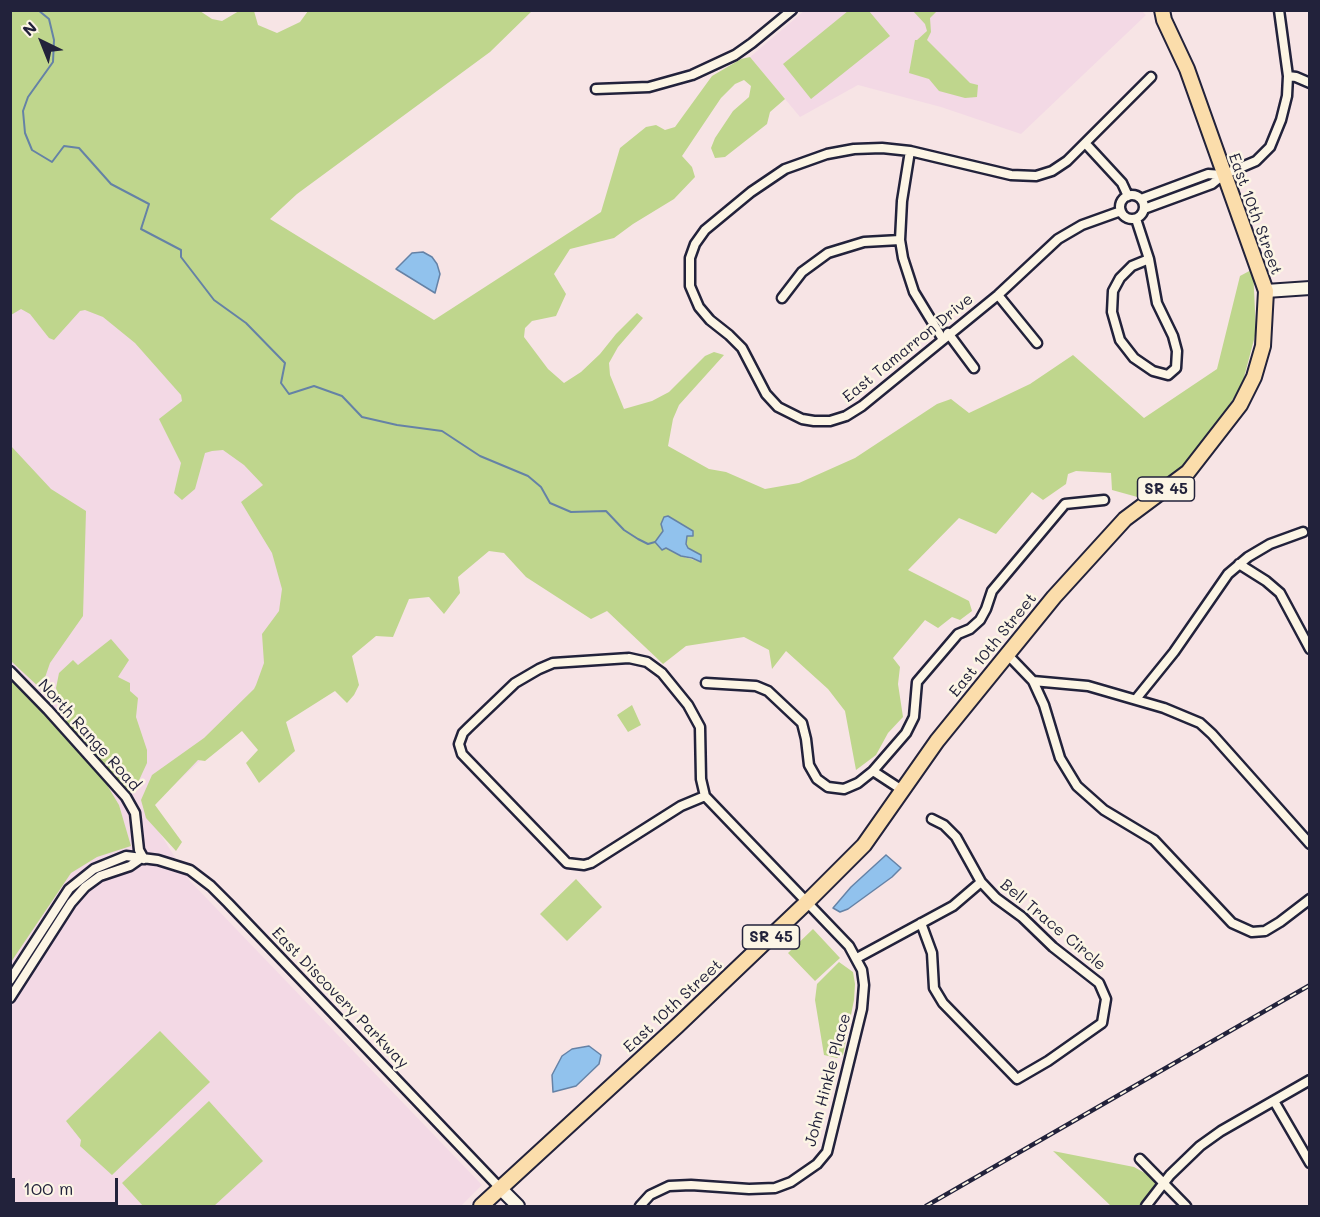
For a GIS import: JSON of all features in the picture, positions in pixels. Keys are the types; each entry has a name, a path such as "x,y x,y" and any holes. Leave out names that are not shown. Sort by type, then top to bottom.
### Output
{"main road":[{"name":"East 10th Street","path":"481,1206 634,1066 864,845 954,718 1054,597 1125,519 1188,472 1240,405 1254,377 1263,346 1266,291 1187,69 1164,20 1162,10"},
{"path":"1266,291 1310,288"},
{"path":"500,1188 518,1206"}],"street":[{"path":"596,89 649,87 692,75 735,55 792,10"},
{"path":"1144,209 1212,184 1223,175 1256,161 1270,147 1285,108 1287,96 1287,76 1279,10"},
{"name":"East Tamarron Drive","path":"1120,211 1082,225 1058,239 998,295 855,411 830,420 807,421 785,412 772,402 742,348 704,315 690,286 690,258 701,235 714,221 773,176 807,159 841,151 882,148 910,151 1011,176 1027,177 1043,174 1059,168 1086,144 1151,76"},
{"path":"1287,76 1300,78 1310,84"},
{"path":"1086,144 1122,183 1128,196"},
{"path":"910,151 902,201 900,240 909,281 945,336 974,368"},
{"path":"1141,199 1208,174 1223,175"},
{"path":"1135,195 1141,199 1144,209 1142,214 1136,219 1126,218 1120,211 1120,203 1128,196 1135,195"},
{"path":"1136,219 1149,259 1157,303 1173,336 1177,351 1176,368 1168,375 1153,371 1134,358 1120,340 1112,312 1112,298 1120,278 1132,266 1149,259"},
{"path":"782,298 802,272 828,253 864,242 900,240"},
{"path":"998,295 1037,343"},
{"path":"706,683 756,686 768,691 802,723 808,765 818,779 828,787 844,789 858,783 873,771 906,733 914,717 917,682 958,634 970,629 980,620 992,591 1065,504 1104,500"},
{"path":"1136,699 1174,652 1228,574 1270,544 1303,532"},
{"path":"1239,564 1266,580 1280,592 1310,649"},
{"path":"1007,654 1033,681 1044,705 1060,758 1077,786 1104,810 1154,840 1235,926 1257,933 1265,931 1310,899"},
{"path":"629,658 641,660 668,678 681,694 700,728 701,778 705,796 681,806 591,863 584,865 567,863 462,754 459,744 463,733 515,683 539,669 553,663 629,658"},
{"name":"North Range Road","path":"10,671 126,797 135,813 142,859"},
{"path":"1033,681 1086,686 1136,699 1189,718 1205,727 1310,844"},
{"path":"873,771 902,790"},
{"name":"John Hinkle Place","path":"640,1206 650,1195 669,1186 775,1188 791,1182 817,1164 827,1152 862,1009 864,985 862,970 849,946 705,796"},
{"path":"857,958 953,906 981,882 956,837 944,825 932,819"},
{"name":"East Discovery Parkway","path":"10,980 69,888 94,869 126,856 174,864 190,870 211,886 500,1188"},
{"path":"10,998 71,903 85,887 100,876 130,866 142,859"},
{"name":"Bell Trace Circle","path":"921,923 932,953 934,988 943,1003 1017,1079 1048,1061 1102,1023 1106,999 1099,983 1053,947 1022,917 996,898 981,882"},
{"path":"1146,1206 1164,1183 1200,1146 1310,1080"},
{"path":"1274,1101 1310,1163"},
{"path":"1140,1159 1186,1206"}],"shaded area":[{"path":"1141,10 1146,15 1021,134 941,107 858,85 800,117 750,57 804,11"},
{"path":"10,11 68,57 524,460 146,811 190,881 482,1185 461,1206 11,1206"}],"green space":[{"path":"533,10 490,52 297,194 270,219 434,320 601,212 620,148 646,127 656,125 665,130 675,127 712,76 741,59 750,57 785,99 770,112 767,124 725,157 715,158 711,148 715,138 733,111 749,97 751,86 744,80 735,84 721,98 682,156 692,167 695,177 674,199 614,238 570,249 554,274 566,294 556,316 532,321 525,328 524,337 548,369 564,383 581,372 600,354 637,313 643,318 618,347 609,363 610,375 624,409 652,401 669,392 705,356 714,352 724,355 679,405 673,419 668,446 709,469 726,472 765,489 799,483 855,458 937,404 951,399 969,413 1030,384 1073,355 1144,418 1217,369 1240,276 1253,269 1256,332 1242,385 1211,433 1176,473 1141,498 1112,490 1111,473 1076,471 1068,474 1066,484 1043,500 1032,492 996,534 959,518 908,570 969,601 972,611 960,620 952,617 938,628 925,620 893,658 900,667 898,684 903,717 888,733 876,755 856,770 845,711 828,689 786,651 772,669 769,650 744,637 686,646 663,664 607,611 591,619 526,577 504,553 489,551 458,577 460,593 444,614 429,597 409,599 393,637 376,636 352,656 359,685 347,703 335,691 286,722 295,751 259,783 246,763 258,750 242,731 205,761 198,760 155,805 182,842 176,851 146,818 141,800 152,775 204,738 256,685 264,663 262,634 279,611 282,589 272,553 241,502 263,485 244,465 223,450 212,451 205,453 195,489 182,500 174,493 181,463 159,419 182,401 181,395 135,343 103,317 85,310 80,311 54,340 49,338 30,314 21,309 11,315 11,11 200,11 212,19 222,21 239,11 254,11 258,25 277,33 300,22 308,11","holes":["661,524 687,536 688,548 701,562 681,556 666,548 662,550 660,546 663,530"]},
{"path":"848,11 869,11 890,36 811,99 783,64"},
{"path":"913,11 937,11 930,18 931,32 927,40 970,83 978,85 977,97 965,98 939,91 929,79 909,73 915,40 927,31 925,24"},
{"path":"11,446 51,489 86,511 83,616 50,663 41,689 11,661"},
{"path":"111,639 129,660 118,677 130,683 130,691 138,698 136,717 147,750 147,763 135,789 129,793 66,723 56,688 59,673 73,660 78,665"},
{"path":"11,679 99,768 119,805 131,846 97,857 71,873 11,962"},
{"path":"632,705 641,725 628,732 617,715"},
{"path":"576,879 602,907 567,941 540,914"},
{"path":"813,929 840,958 815,981 788,953"},
{"path":"839,962 853,972 855,984 843,1055 837,1058 824,1055 815,1000 817,984"},
{"path":"160,1031 210,1082 112,1175 80,1146 81,1140 66,1121"},
{"path":"209,1101 263,1161 214,1206 143,1206 122,1183"},
{"path":"1053,1151 1134,1167 1152,1177 1156,1184 1139,1206 1111,1206"}],"water":[{"path":"423,252 432,257 440,274 435,293 396,269 412,253"},
{"path":"668,516 693,531 693,536 687,536 686,544 688,548 701,555 701,562 681,556 666,548 662,550 655,542 663,531 661,524 664,517"},
{"path":"886,855 901,868 848,909 840,912 833,908 851,887"},
{"path":"589,1046 601,1055 599,1064 576,1086 553,1092 552,1075 562,1056 572,1049"}],"waterway":[{"path":"38,10 49,19 54,40 53,62 28,97 23,111 25,133 32,150 52,162 64,146 79,148 111,184 149,204 141,229 181,250 181,257 214,300 246,323 285,363 281,383 289,394 314,386 342,396 362,417 397,425 442,431 480,456 528,476 541,487 550,503 571,512 606,511 624,530 638,539 648,544 655,542"}],"railway":[{"path":"926,1206 1310,985"}]}
